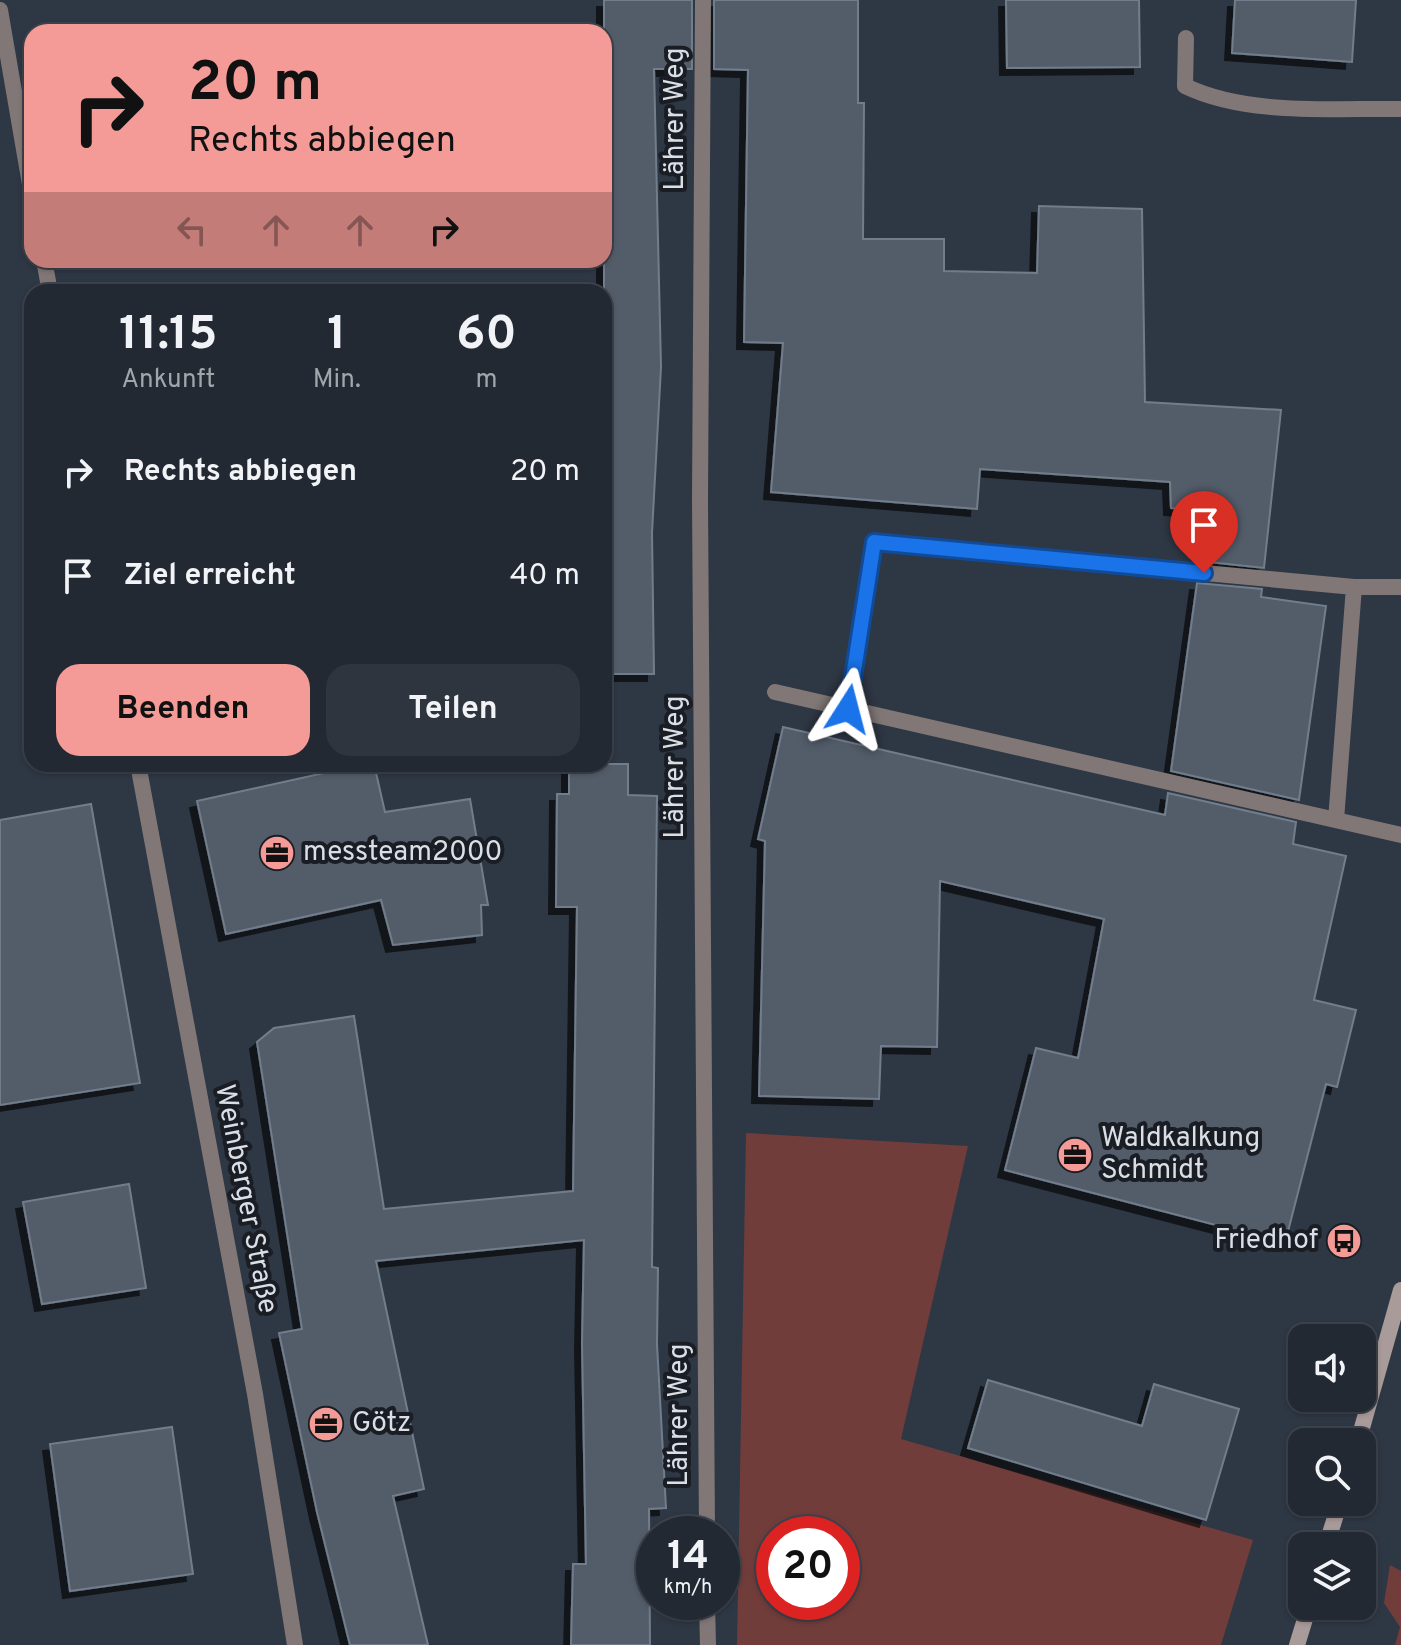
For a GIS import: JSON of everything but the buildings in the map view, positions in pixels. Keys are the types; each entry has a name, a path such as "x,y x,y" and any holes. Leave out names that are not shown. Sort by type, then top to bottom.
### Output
{"main road":[{"path":"1362,1428 1401,1290"},
{"path":"1297,1645 1305,1620"}],"street":[{"name":"Lährer Weg","path":"703,0 700,500 707,1516"},
{"path":"0,10 24,150"},
{"path":"1186,38 1185,86 1208,97 1251,106 1401,109"},
{"path":"848,709 874,542 1354,587 1401,587"},
{"path":"1336,820 1354,587"},
{"path":"775,692 1401,835"},
{"name":"Weinberger Straße","path":"139,772 255,1394 295,1645"},
{"path":"707,1620 708,1645"}],"shaded area":[{"path":"746,1133 968,1146 901,1439 1253,1540 1221,1645 737,1645 737,1620 740,1620"},
{"path":"1390,1565 1401,1571 1401,1645 1395,1645 1400,1627 1384,1603"}],"place":[{"name":"messteam2000","path":"277,853"},
{"name":"Waldkalkung Schmidt","path":"1075,1155"},
{"name":"Friedhof","path":"1344,1241"},
{"name":"Götz","path":"326,1424"}],"route":[{"path":"848,709 874,542 1204,573"}]}
